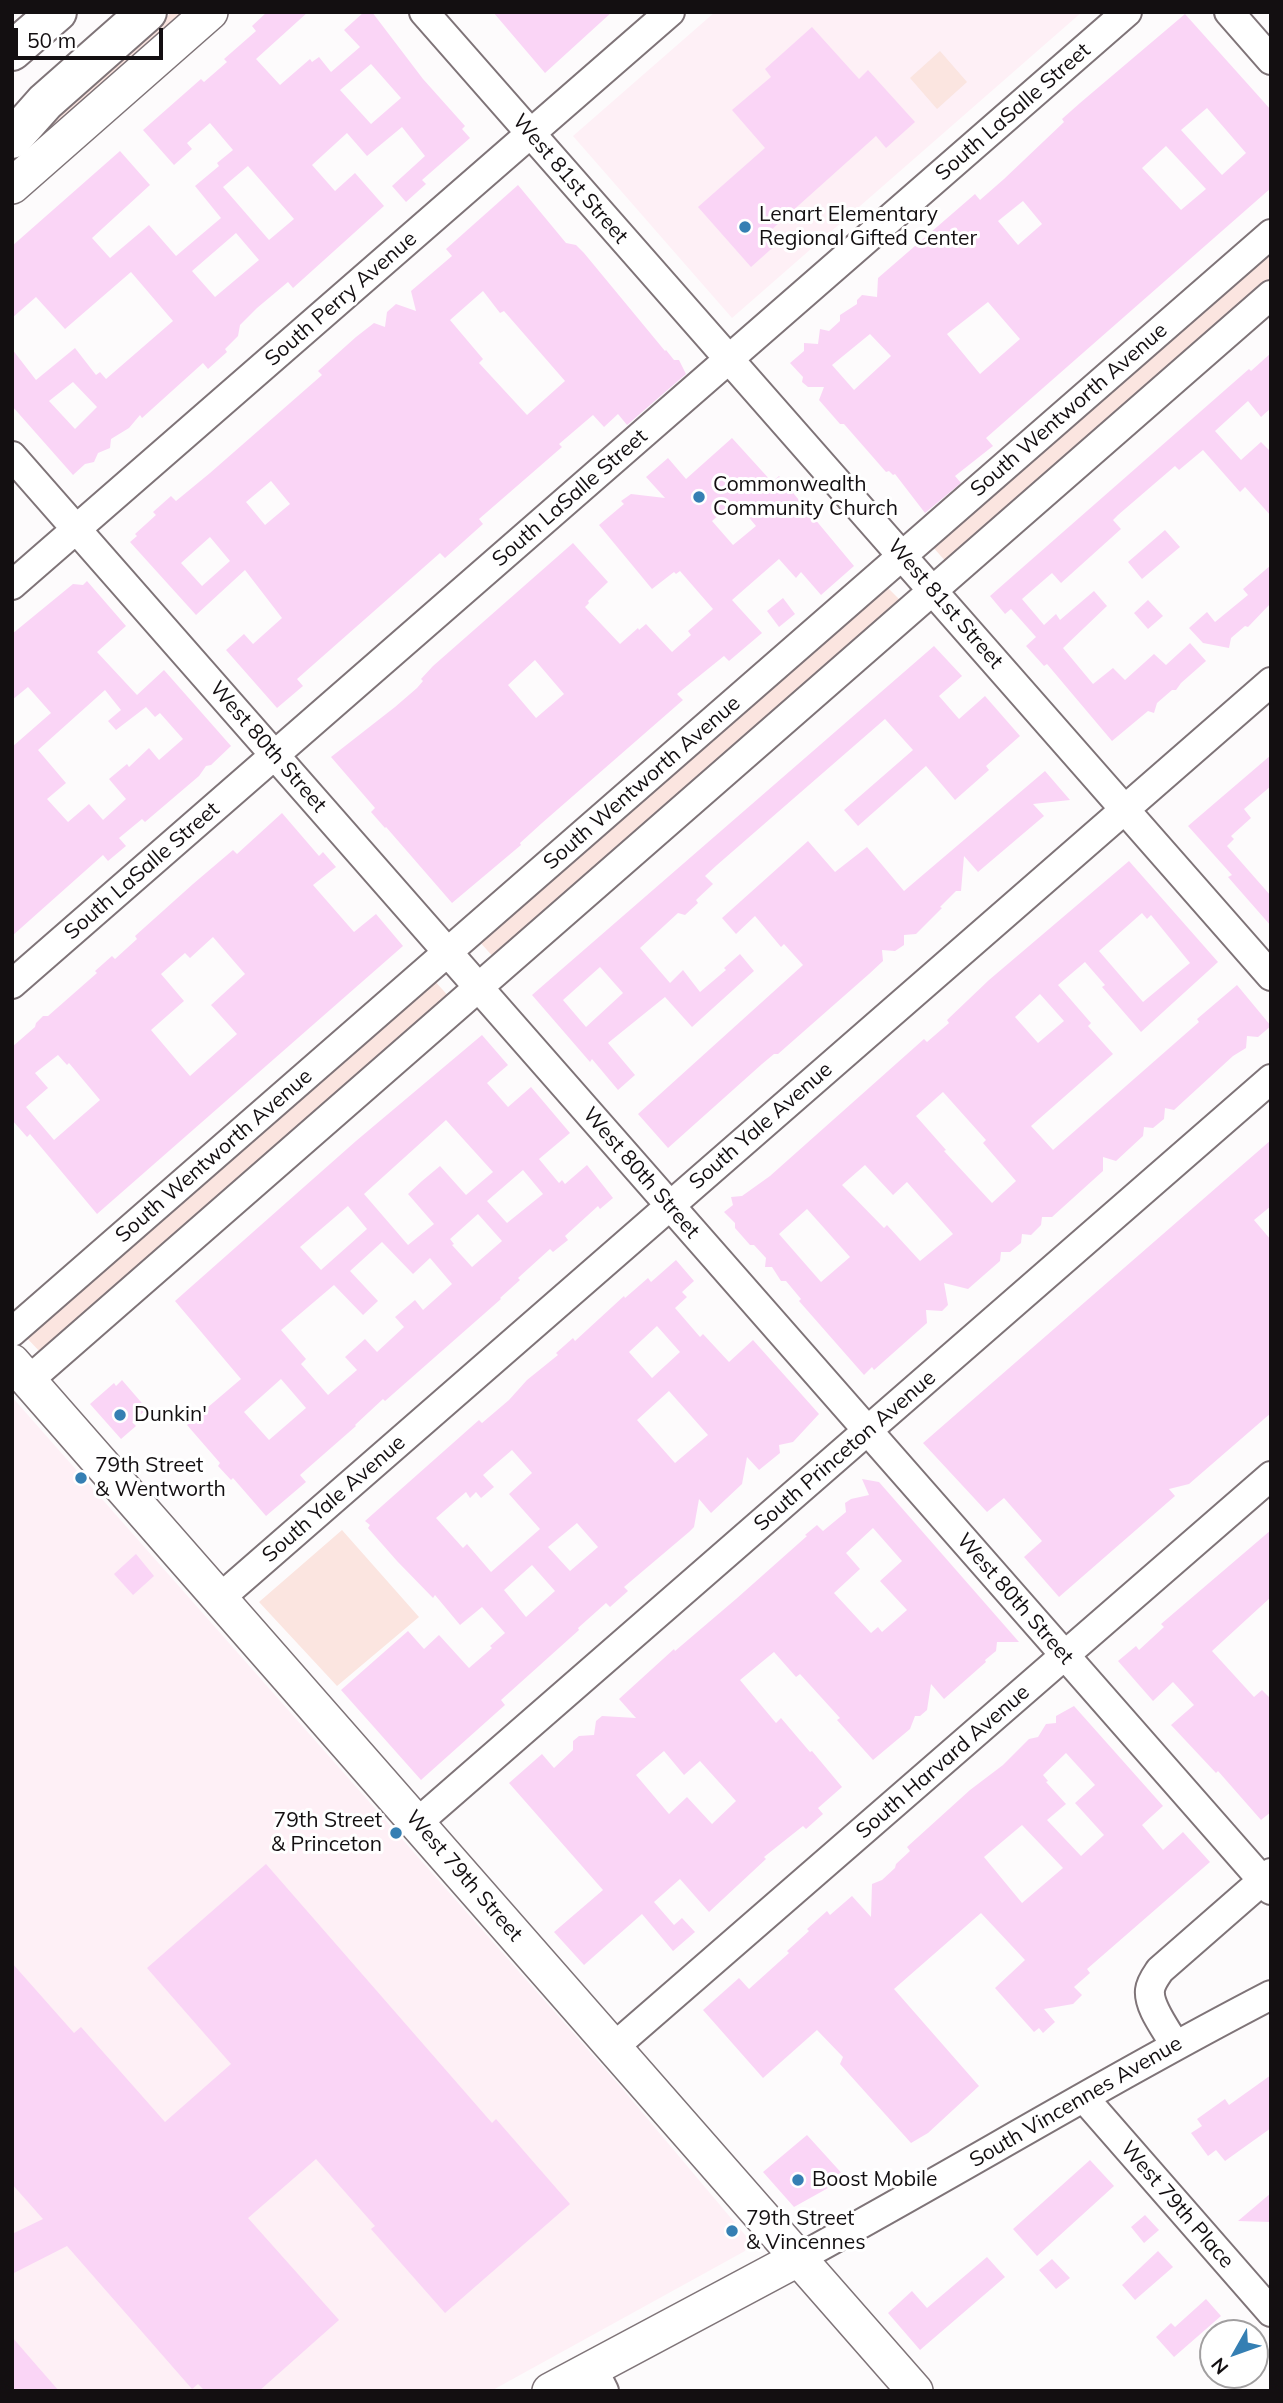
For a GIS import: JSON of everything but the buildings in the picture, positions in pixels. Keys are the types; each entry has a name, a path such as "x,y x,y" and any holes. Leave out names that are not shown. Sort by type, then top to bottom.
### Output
{"highway":[{"path":"12,51 57,12"},
{"path":"12,125 45,102 147,12"},
{"path":"12,139 45,102"}],"main road":[{"path":"12,186 210,12"},
{"name":"West 79th Street","path":"21,1371 915,2391"},
{"name":"South Vincennes Avenue","path":"550,2391 598,2379 799,2258"}],"street":[{"name":"West 81st Street","path":"425,12 1271,976"},
{"name":"South Perry Avenue","path":"12,585 670,12"},
{"name":"South LaSalle Street","path":"12,984 1127,12"},
{"path":"1228,12 1271,60"},
{"name":"South Wentworth Avenue","path":"12,1332 1271,234"},
{"path":"21,1371 479,988 1271,295"},
{"name":"West 80th Street","path":"12,456 1065,1655 1268,1881"},
{"name":"South Yale Avenue","path":"220,1598 1271,682"},
{"name":"South Princeton Avenue","path":"417,1823 1271,1079"},
{"name":"South Harvard Avenue","path":"614,2047 1271,1476"},
{"path":"1175,2045 1153,2006 1149,1993 1151,1982 1160,1970 1268,1881"},
{"name":"South Vincennes Avenue","path":"799,2258 1175,2045 1271,1995"},
{"name":"West 79th Place","path":"1084,2098 1271,2312"}],"shaded area":[{"path":"172,12 186,12 12,165 12,156"},
{"name":"Lenart Elementary Regional Gifted Center","path":"715,12 1082,12 732,318 573,136"},
{"path":"940,51 967,82 937,109 910,78"},
{"path":"1271,246 1271,281 948,564 931,545"},
{"path":"885,585 904,604 496,960 478,940"},
{"path":"432,978 452,1000 43,1355 24,1335"},
{"path":"12,1397 620,2086 746,2236 748,2242 745,2251 491,2391 12,2391"},
{"path":"342,1530 419,1617 337,1686 259,1602"}],"place":[{"name":"Lenart Elementary Regional Gifted Center","path":"745,227"},
{"name":"Commonwealth Community Church","path":"699,497"},
{"name":"Dunkin'","path":"120,1415"},
{"name":"79th Street & Wentworth","path":"81,1478"},
{"name":"79th Street & Princeton","path":"396,1833"},
{"name":"Boost Mobile","path":"798,2180"},
{"name":"79th Street & Vincennes","path":"732,2231"}]}
